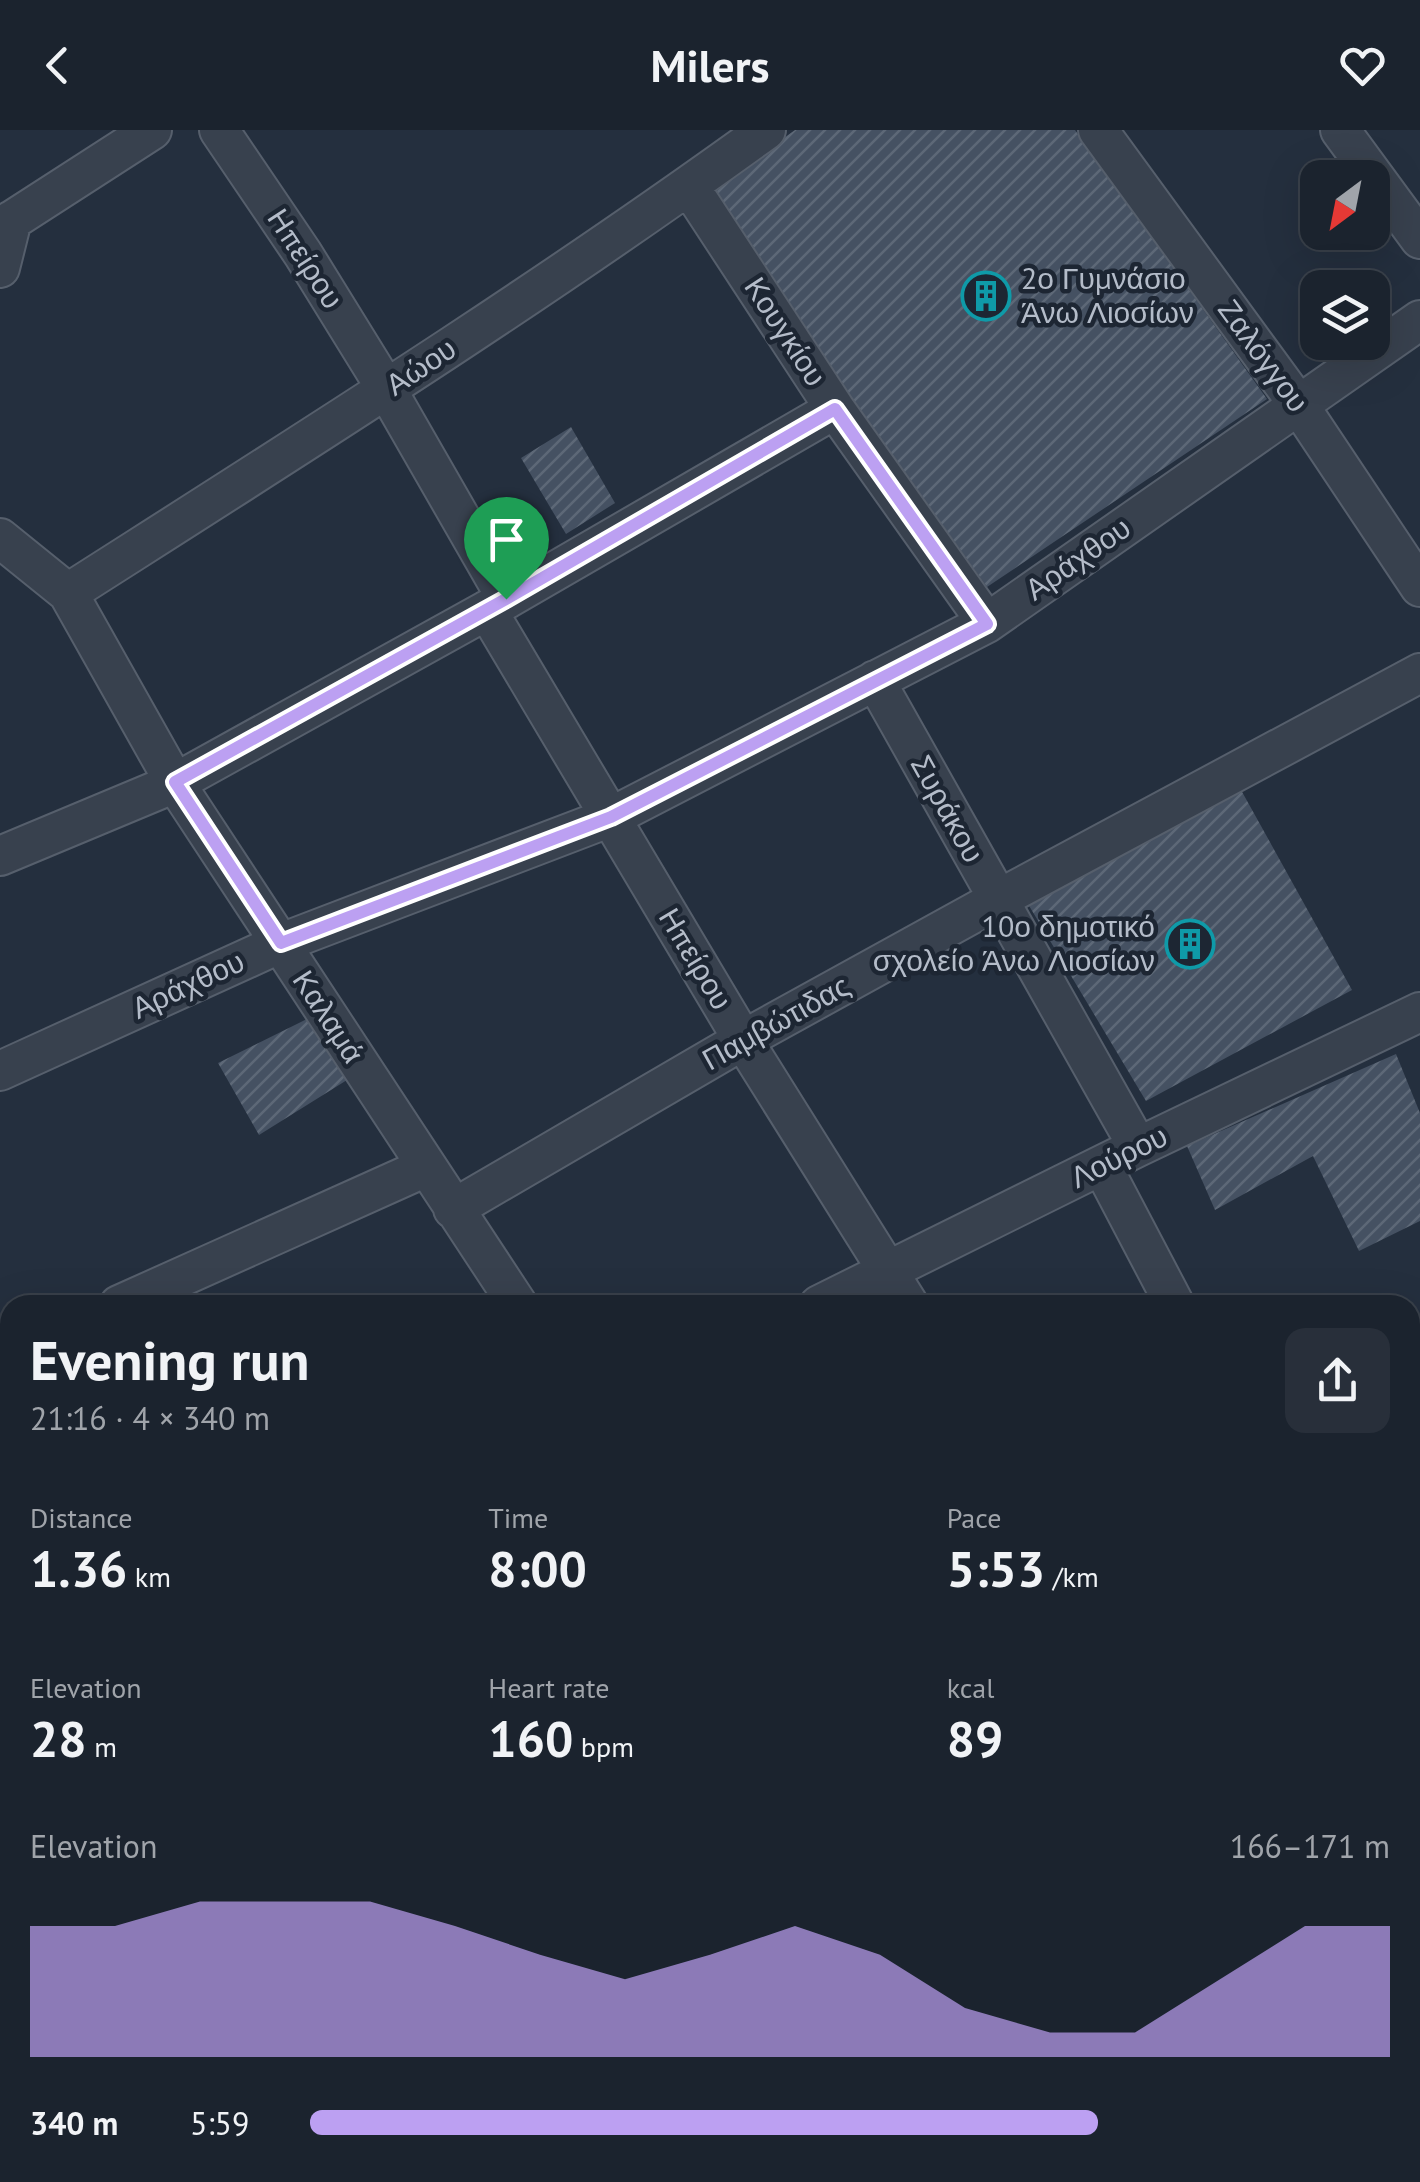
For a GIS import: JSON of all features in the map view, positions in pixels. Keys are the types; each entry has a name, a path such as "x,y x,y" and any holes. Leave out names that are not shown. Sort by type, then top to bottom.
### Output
{"street":[{"path":"0,268 6,224 152,130"},
{"name":"Ηπείρου","path":"219,130 303,254 387,390 611,817 743,1040 903,1295"},
{"name":"Αώου","path":"68,593 387,390 690,186 766,130"},
{"name":"Ζαλόγγου","path":"1098,130 1298,404 1420,588"},
{"path":"1340,130 1420,238"},
{"name":"Κουγκίου","path":"690,186 835,409 987,624"},
{"name":"Αράχθου","path":"0,1072 281,943 611,817 987,624 1420,320"},
{"path":"0,856 175,782 497,604 835,409"},
{"name":"Καλαμά","path":"0,538 68,593 175,782 511,1295"},
{"name":"Παμβώτιδας","path":"453,1208 743,1040 1420,673"},
{"name":"Συράκου","path":"875,680 1138,1147"},
{"name":"Λούρου","path":"839,1295 1420,1012"},
{"path":"1102,1166 1170,1295"},
{"path":"141,1295 426,1167"}],"building":[{"name":"2ο Γυμνάσιο Άνω Λιοσίων","path":"795,130 1075,130 1267,399 987,587 705,194"},
{"path":"571,427 615,503 566,534 521,458"},
{"name":"10ο δημοτικό σχολείο Άνω Λιοσίων","path":"1241,790 1352,990 1146,1101 1025,899"},
{"path":"311,1017 347,1080 259,1135 218,1063"},
{"path":"1396,1054 1420,1113 1420,1221 1359,1251 1313,1156 1215,1210 1187,1146"}],"place":[{"name":"2ο Γυμνάσιο Άνω Λιοσίων","path":"986,296"},
{"name":"10ο δημοτικό σχολείο Άνω Λιοσίων","path":"1190,944"}],"route":[{"path":"835,409 987,624 611,817 281,943 175,782 506,599 835,409"}]}
